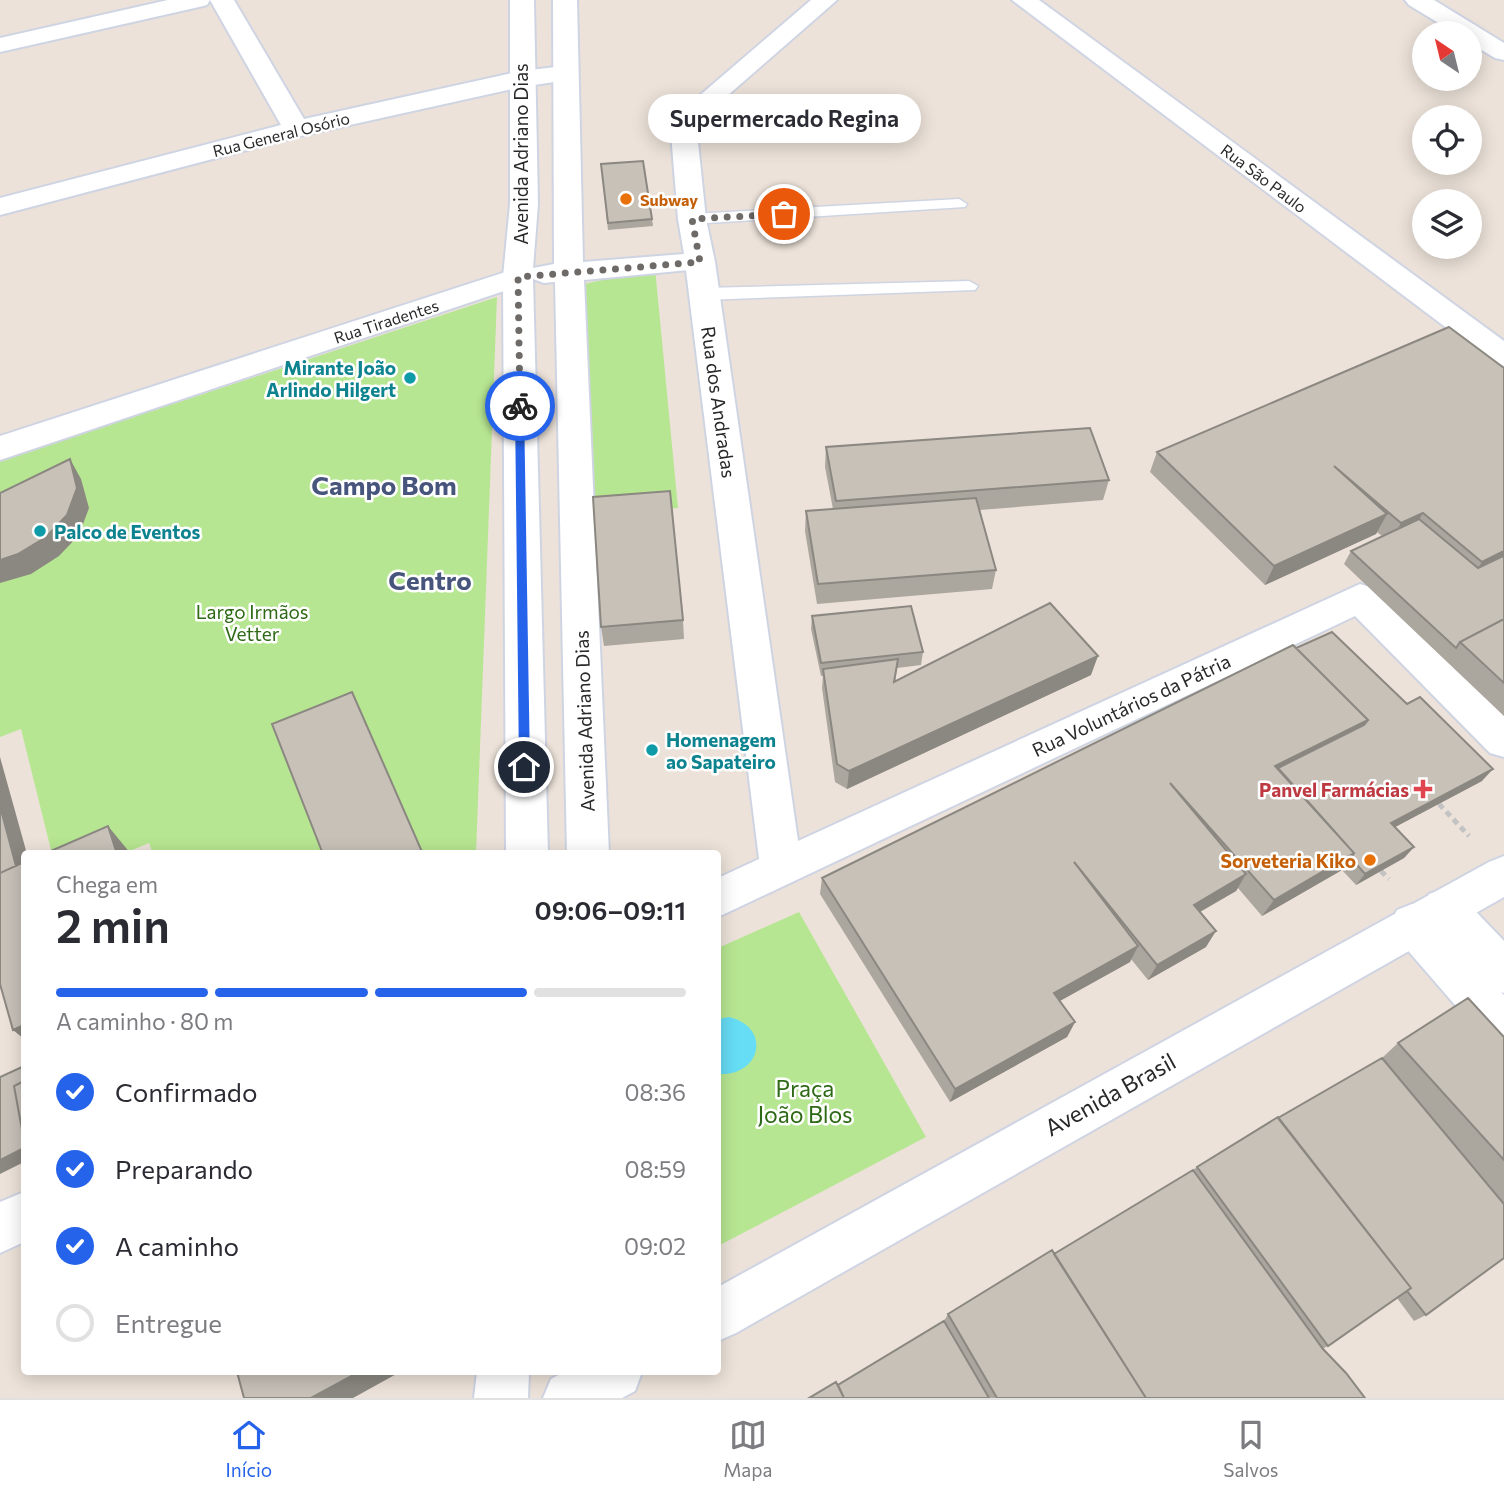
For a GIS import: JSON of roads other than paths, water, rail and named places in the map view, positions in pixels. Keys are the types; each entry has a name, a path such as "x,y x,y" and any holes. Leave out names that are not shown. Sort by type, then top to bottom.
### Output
{"street":[{"path":"0,45 199,0"},
{"path":"222,0 296,129"},
{"name":"Avenida Adriano Dias","path":"522,0 524,204 518,277 527,850"},
{"name":"Avenida Adriano Dias","path":"565,0 569,271 588,850"},
{"name":"Rua dos Andradas","path":"781,868 692,219 683,121 825,0"},
{"name":"Rua São Paulo","path":"1024,0 1504,356"},
{"path":"1417,0 1504,52"},
{"name":"Rua General Osório","path":"0,207 296,129 521,79 565,74"},
{"name":"Rua Tiradentes","path":"0,448 518,277 569,271 702,278"},
{"path":"521,512 577,507"},
{"name":"Rua Voluntários da Pátria","path":"721,897 1360,598 1504,741"},
{"name":"Avenida Brasil","path":"721,1313 1504,875"},
{"path":"1428,916 1504,972"},
{"path":"1428,916 1504,1028"},
{"path":"0,1228 21,1218"},
{"path":"501,1398 503,1375"}],"lane":[{"path":"692,219 959,204"},
{"path":"702,278 969,286"}],"water":[{"path":"729,1017 742,1022 751,1030 756,1040 756,1050 745,1067 721,1074 721,1018"}],"place":[{"name":"Subway","path":"626,199"},
{"name":"Supermercado Regina","path":"784,214"},
{"name":"Mirante João Arlindo Hilgert","path":"410,378"},
{"name":"Palco de Eventos","path":"40,531"},
{"name":"Homenagem ao Sapateiro","path":"652,750"},
{"name":"Panvel Farmácias","path":"1423,789"},
{"name":"Sorveteria Kiko","path":"1370,860"}],"district":[{"name":"Campo Bom","path":"384,484"},
{"name":"Centro","path":"430,579"}],"park label":[{"name":"Largo Irmãos Vetter","path":"252,622"},
{"name":"Praça João Blos","path":"805,1101"}]}
